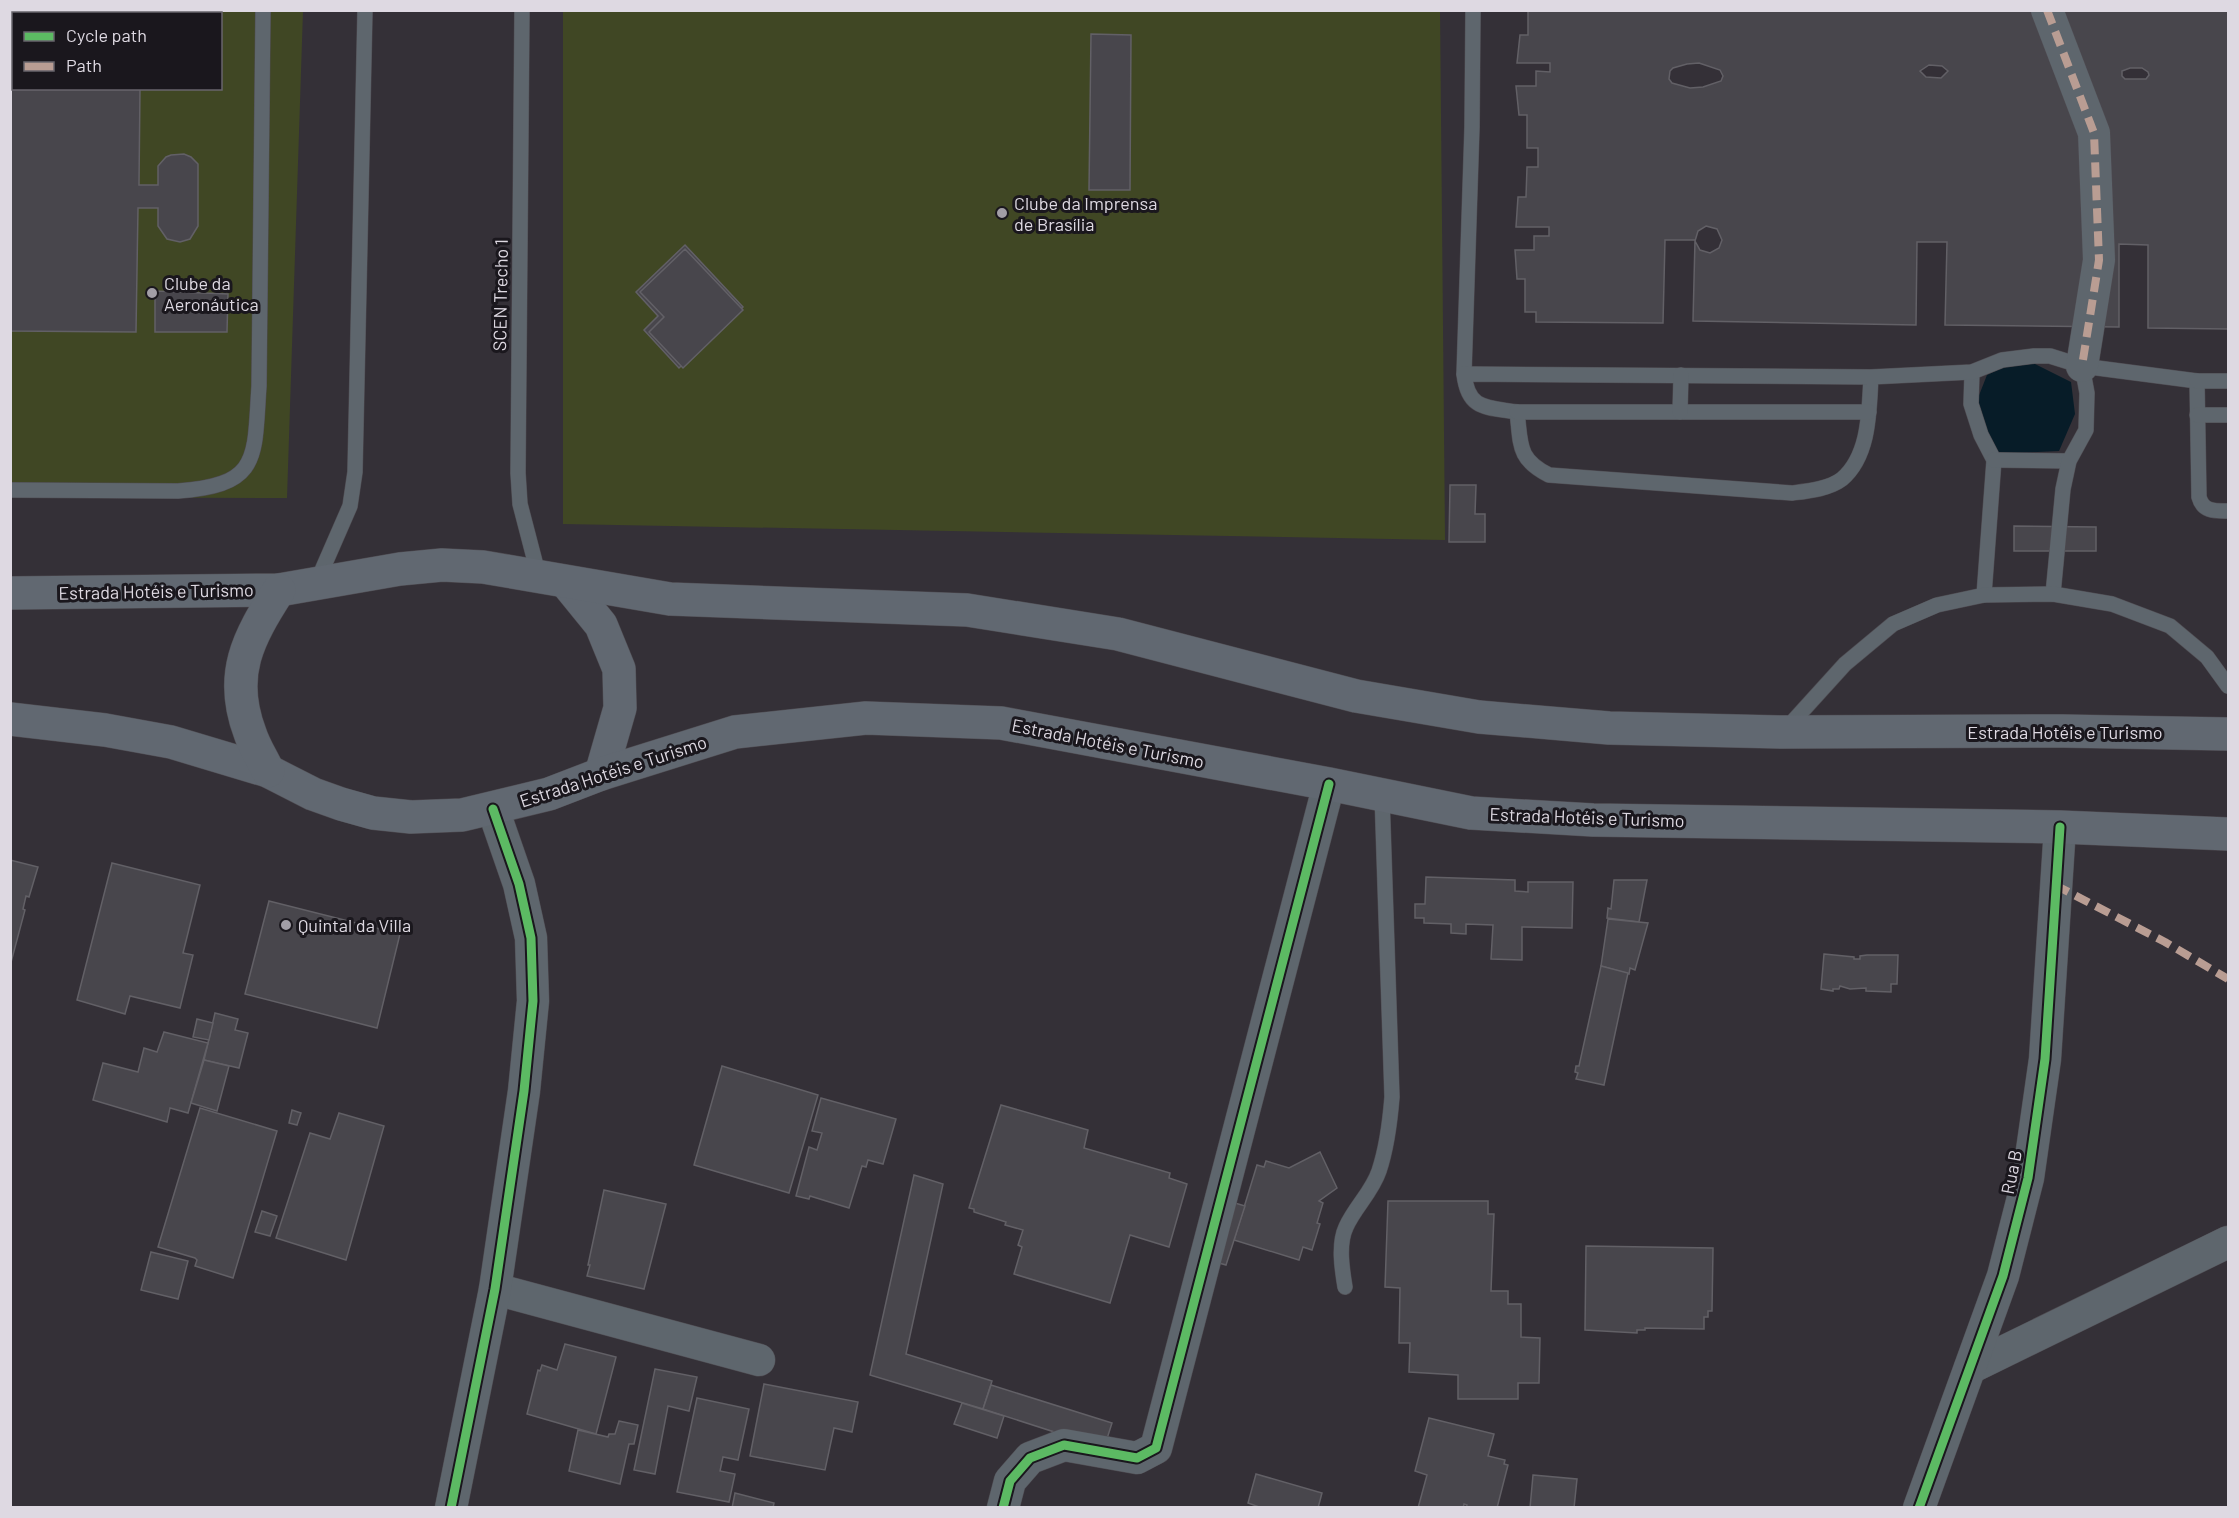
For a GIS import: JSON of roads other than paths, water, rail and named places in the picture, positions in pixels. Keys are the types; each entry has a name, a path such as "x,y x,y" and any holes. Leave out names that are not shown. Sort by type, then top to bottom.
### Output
{"main road":[{"name":"Estrada Hotéis e Turismo","path":"10,593 279,590 400,569 442,565 483,567 669,599 967,610 1118,634 1356,696 1479,717 1609,728 1784,732 2063,731 2229,734"},
{"path":"553,580 601,625 618,669 620,708 600,774"},
{"path":"268,771 250,733 240,696 243,658 256,625 279,590"},
{"name":"Estrada Hotéis e Turismo","path":"10,719 105,730 171,742 268,771 313,794 373,813 411,817 462,815 549,794 600,774 735,732 866,718 1001,723 1471,813 1593,820 2060,826 2229,834"}],"street":[{"path":"2047,10 2094,133 2099,260 2082,366"},
{"path":"1004,1508 1010,1481 1030,1458 1064,1445 1137,1458 1156,1448 1329,784"},
{"path":"451,1508 495,1289 524,1091 533,1001 531,938 519,884 493,808"},
{"name":"Rua B","path":"1919,1508 2003,1276 2028,1178 2045,1059 2060,826"},
{"path":"1970,1368 2229,1242"},
{"path":"495,1289 759,1360"}],"lane":[{"path":"10,490 178,491 203,489 233,480 241,474 249,462 253,446 259,386 263,10"},
{"path":"316,584 350,506 355,472 365,10"},
{"name":"SCEN Trecho 1","path":"522,10 518,473 520,504 553,580"},
{"path":"1473,10 1472,127 1464,374 1466,390 1472,400 1487,406 1517,412 1869,412"},
{"path":"1464,374 1871,377 1972,372 2002,360 2021,356 2050,356 2082,366 2197,381 2229,381"},
{"path":"2053,594 2063,489 2069,461 2086,430 2087,393 2082,366"},
{"path":"1972,372 1971,404 1981,435 1994,460 1984,595"},
{"path":"1680,412 1681,375"},
{"path":"1517,412 1522,452 1529,463 1550,475 1792,493 1818,489 1842,479 1855,462 1864,443 1871,377"},
{"path":"2197,381 2200,501 2212,511 2229,511"},
{"path":"2197,415 2229,415"},
{"path":"1994,460 2069,461"},
{"path":"1784,732 1845,664 1893,624 1937,605 1984,595 2053,594 2112,604 2170,626 2207,657 2229,686"},
{"path":"1345,1287 1341,1266 1345,1228 1371,1190 1379,1170 1390,1125 1392,1097 1382,795"}],"water":[{"path":"2023,358 2071,382 2075,414 2059,451 1993,454 1974,408 1987,375"}],"place":[{"name":"Clube da Imprensa de Brasília","path":"1002,213"},
{"name":"Clube da Aeronáutica","path":"152,293"},
{"name":"Quintal da Villa","path":"286,925"}]}
